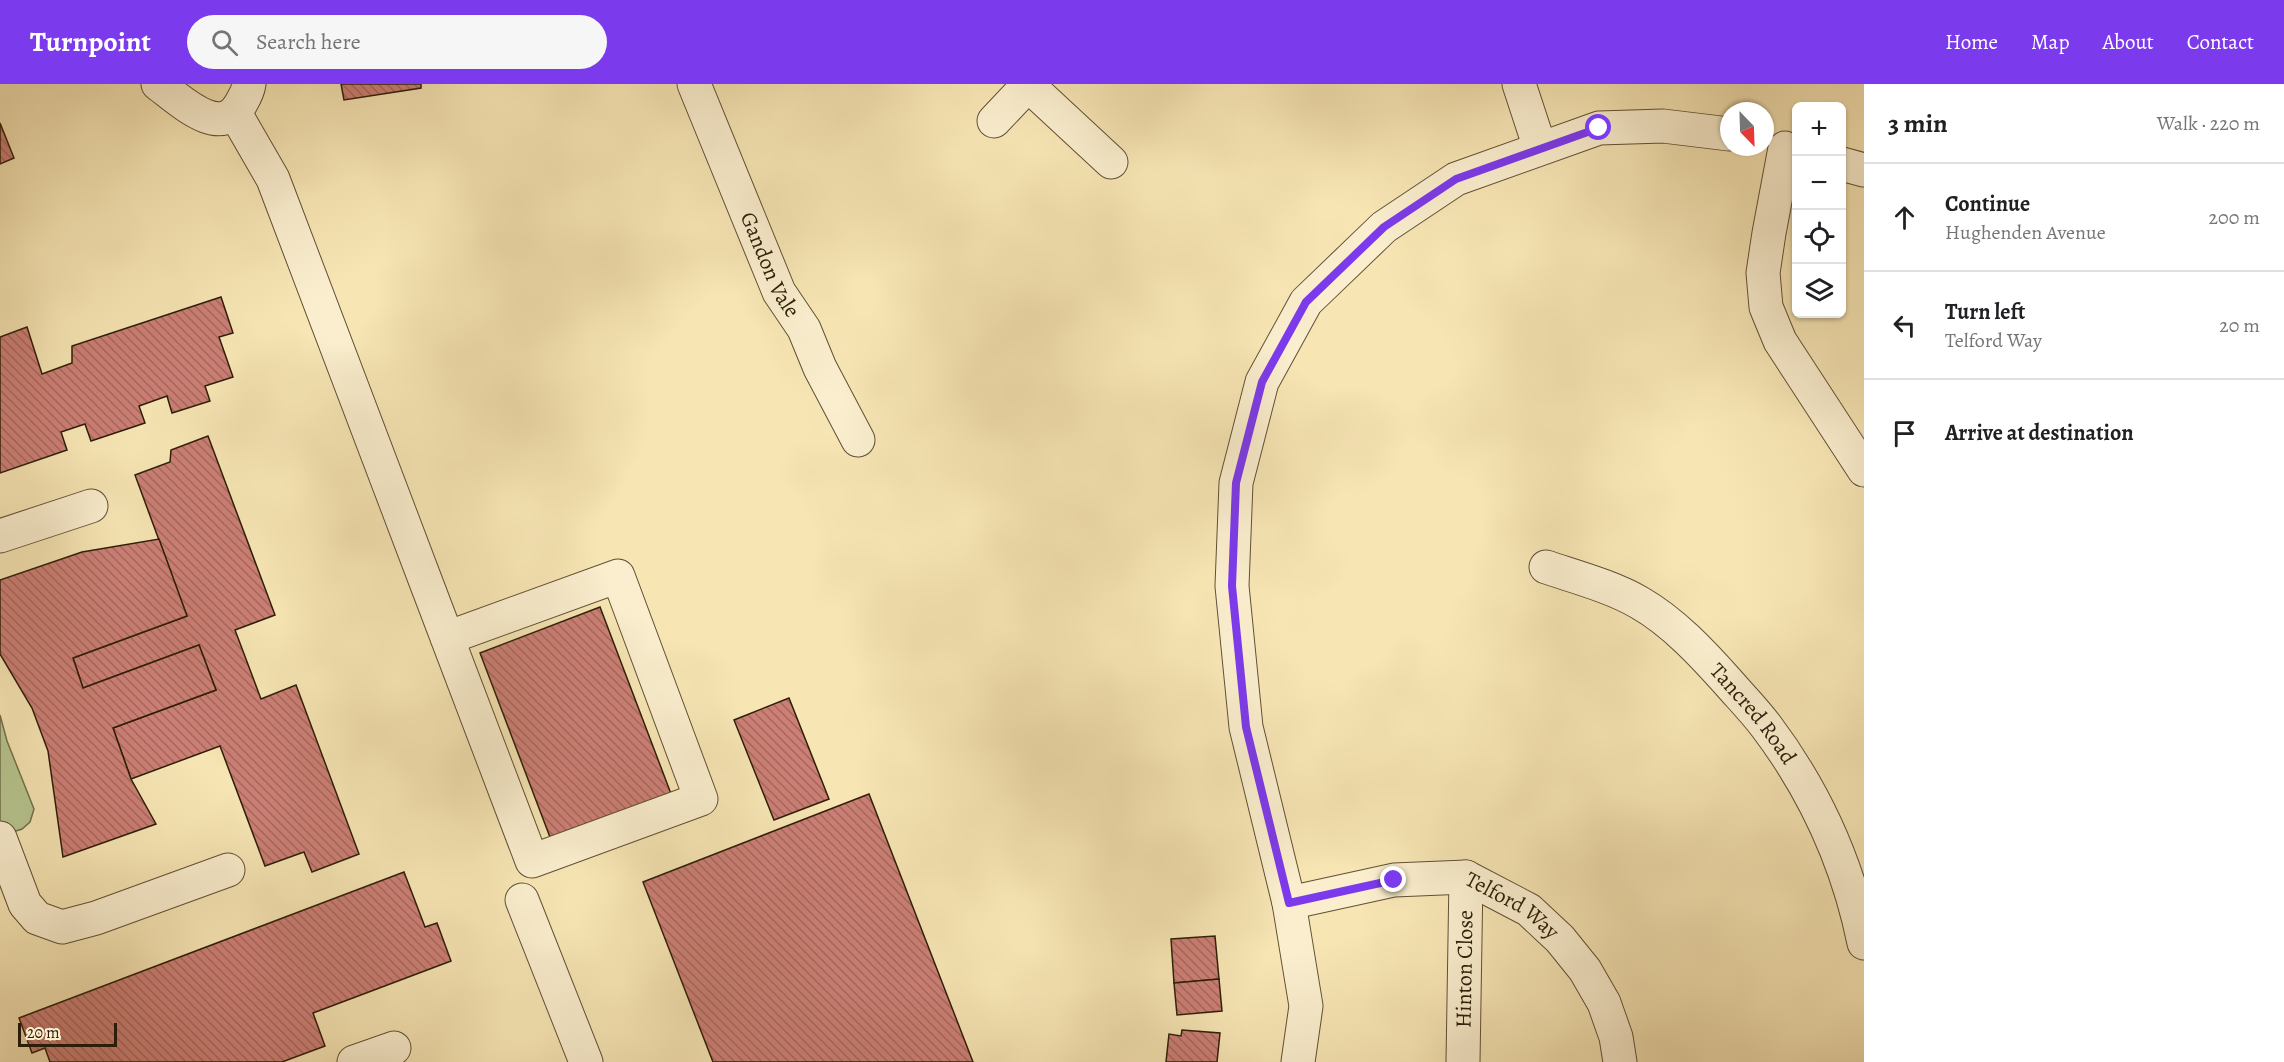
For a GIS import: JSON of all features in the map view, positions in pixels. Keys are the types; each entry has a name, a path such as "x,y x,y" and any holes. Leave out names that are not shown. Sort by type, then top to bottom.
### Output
{"street":[{"path":"158,84 204,116 219,120 235,113 248,91 249,84"},
{"name":"Gandon Vale","path":"694,84 779,292 804,329 820,368 858,440"},
{"path":"1519,84 1540,148"},
{"path":"994,121 1029,85 1111,162"},
{"path":"235,113 273,179 447,638 532,861 701,799 618,576 447,638"},
{"path":"1298,1062 1306,1006 1289,903 1246,727 1232,586 1236,483 1262,382 1306,302 1384,227 1456,179 1599,128 1662,126 1720,133"},
{"path":"1782,147 1764,273 1767,307 1780,341 1864,470"},
{"path":"1846,165 1864,170"},
{"path":"0,537 91,506"},
{"name":"Tancred Road","path":"1546,567 1639,602 1674,628 1708,660 1766,725 1815,803 1838,850 1857,909 1864,943"},
{"path":"0,838 26,904 37,918 62,927 96,918 228,870"},
{"name":"Telford Way","path":"1289,903 1394,880 1467,877 1529,909 1560,939 1585,970 1604,1003 1616,1037 1620,1062"},
{"name":"Hinton Close","path":"1463,1062 1467,877"},
{"path":"522,900 586,1062"},
{"path":"354,1062 394,1047"}],"green space":[{"path":"0,715 7,741 34,809 30,822 22,829 13,832 0,827"}],"building":[{"path":"341,84 421,84 421,88 344,100"},
{"path":"0,123 14,158 0,164"},
{"path":"221,297 233,333 219,337 233,377 205,386 210,401 172,413 167,396 139,406 145,423 91,441 85,424 61,432 67,450 0,473 0,337 27,327 42,374 72,363 72,346"},
{"path":"208,436 275,615 235,630 261,699 296,685 359,854 312,872 304,852 265,866 220,746 131,779 113,728 216,690 199,645 83,688 73,658 187,616 135,475 170,462 171,450"},
{"path":"159,539 187,616 73,658 83,688 199,645 216,690 113,728 131,779 156,824 63,857 48,751 32,708 0,654 0,580 82,552"},
{"path":"600,607 673,799 553,845 480,653"},
{"path":"789,698 829,799 774,820 734,720"},
{"path":"869,794 973,1062 713,1062 643,882"},
{"path":"404,872 425,927 437,923 451,961 313,1013 325,1046 282,1062 50,1062 45,1048 32,1053 19,1018"},
{"path":"1215,936 1219,979 1174,983 1171,939"},
{"path":"1219,979 1222,1011 1177,1015 1174,983"},
{"path":"1182,1030 1220,1033 1217,1062 1166,1062 1169,1034 1181,1036"}],"route":[{"path":"1394,880 1289,903 1246,727 1232,586 1236,483 1262,382 1306,302 1384,227 1456,179 1599,128"}]}
